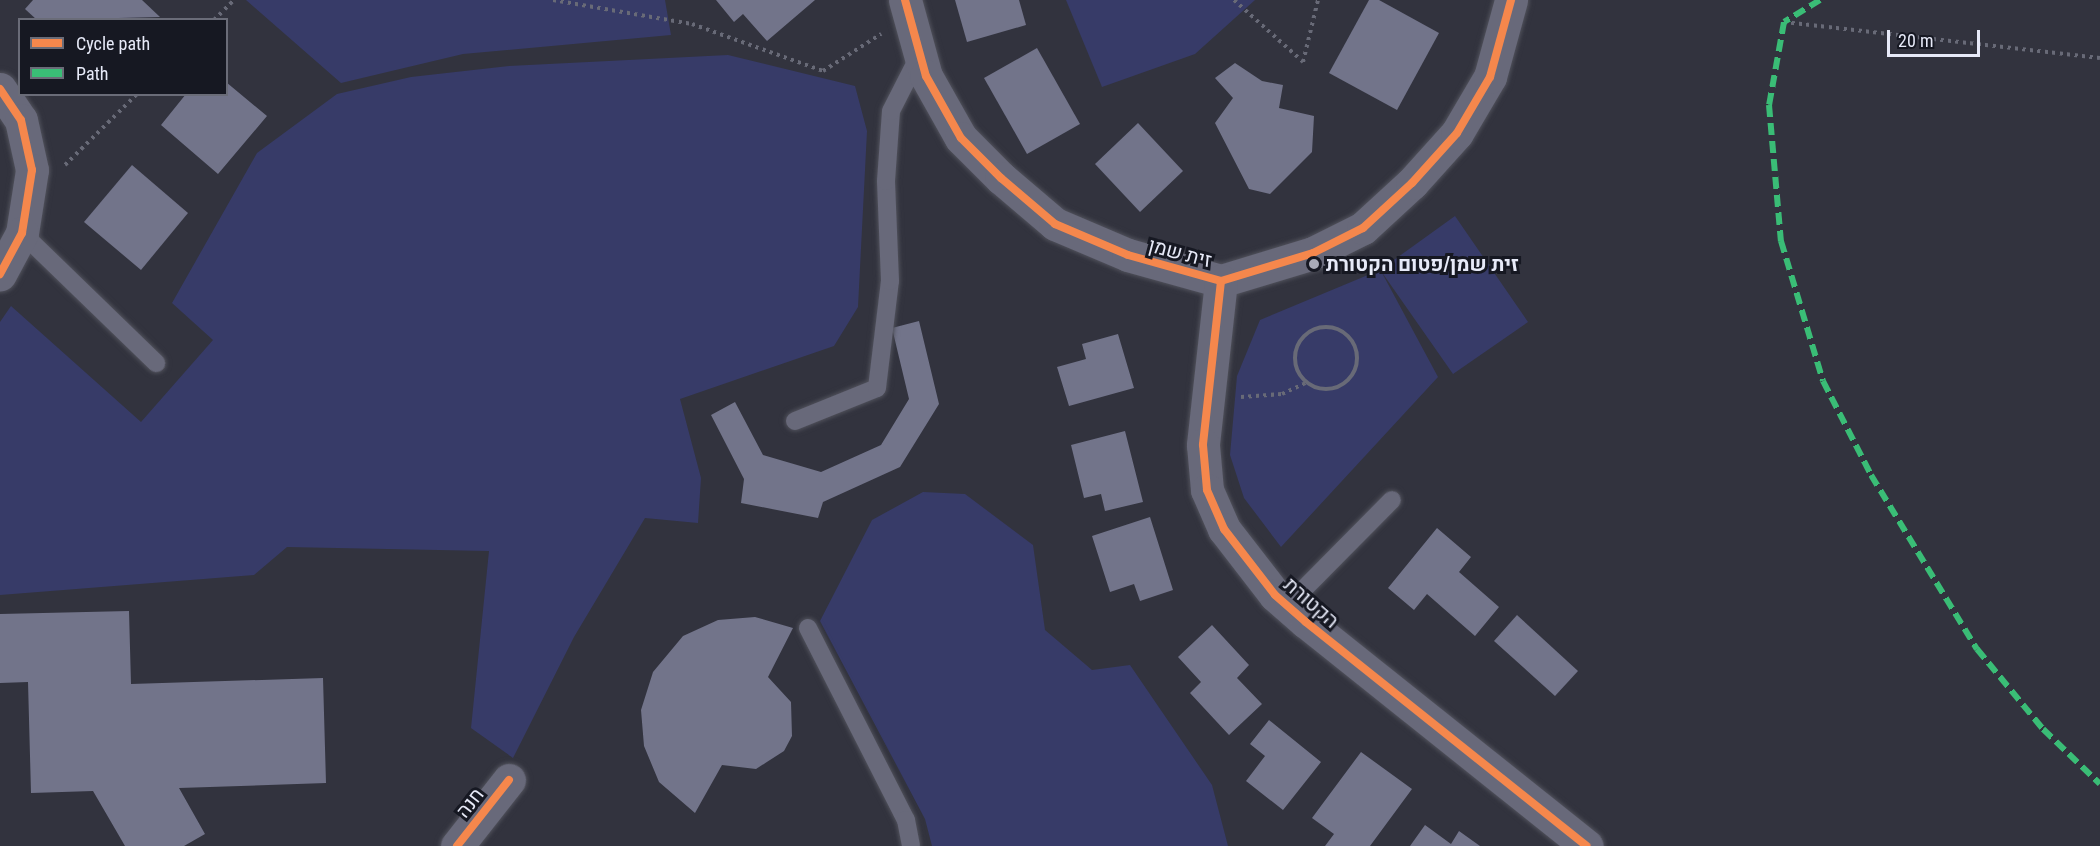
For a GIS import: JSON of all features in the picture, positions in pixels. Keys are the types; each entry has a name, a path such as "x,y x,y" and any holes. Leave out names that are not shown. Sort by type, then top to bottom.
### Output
{"street":[{"name":"זית שמן","path":"907,8 920,54 961,138 1055,224 1128,255 1221,281 1313,253 1363,228 1412,183 1456,133 1490,76 1511,0"},
{"path":"0,89 29,144 31,198 22,233 0,274"},
{"name":"הקטורת","path":"1221,281 1203,445 1208,490 1224,529 1287,606 1587,846"},
{"name":"חנה","path":"457,846 509,780"}],"lane":[{"path":"795,422 877,388 890,281 886,181 891,111 920,54"},
{"path":"22,233 156,363"},
{"path":"1287,606 1392,500"},
{"path":"808,628 906,820 911,846"}],"path":[{"path":"216,18 234,0"},
{"path":"553,0 586,3 692,24 823,71 907,8"},
{"path":"1234,0 1303,62 1318,0"},
{"path":"1784,22 2100,58"},
{"path":"31,198 135,96"},
{"path":"1208,395 1261,398 1306,383 1333,389 1351,378 1356,347 1342,331 1322,327 1303,337 1295,364 1306,383"}],"shaded area":[{"path":"246,0 665,0 671,35 463,54 341,83"},
{"path":"1066,0 1255,0 1195,54 1102,87"},
{"path":"728,55 855,86 867,131 858,307 834,346 680,399 701,478 698,523 645,518 574,637 513,758 471,728 489,551 287,547 254,575 0,595 0,322 11,306 141,422 213,340 172,303 257,153 337,94 411,77 509,66"},
{"path":"1455,216 1528,322 1453,374 1381,271 1438,377 1281,547 1244,498 1230,455 1237,376 1260,320 1380,270"},
{"path":"923,492 965,494 1033,545 1045,630 1092,670 1130,665 1212,785 1228,846 932,846 925,819 820,621 872,520"}],"building":[{"path":"33,0 142,0 160,17 35,18 25,9"},
{"path":"716,0 815,0 767,41 743,14 734,22"},
{"path":"955,0 1019,0 1026,25 967,42"},
{"path":"1369,0 1379,0 1439,33 1397,110 1329,73"},
{"path":"1037,48 1080,124 1027,154 984,78"},
{"path":"1235,63 1262,81 1283,85 1279,108 1314,116 1312,152 1270,194 1249,189 1215,123 1233,98 1215,78"},
{"path":"228,84 267,116 218,174 161,125 184,96 228,96"},
{"path":"1138,123 1183,171 1140,212 1095,164"},
{"path":"132,165 188,213 141,270 84,222"},
{"path":"919,321 939,404 900,467 823,502 818,518 741,503 744,479 711,415 735,402 763,455 821,472 881,445 909,399 892,328"},
{"path":"1118,334 1134,388 1069,406 1057,367 1086,359 1082,344"},
{"path":"1125,431 1143,502 1105,511 1101,494 1084,498 1071,445"},
{"path":"1150,517 1173,590 1140,601 1134,584 1110,592 1092,536"},
{"path":"1437,528 1471,557 1459,572 1499,607 1475,636 1427,594 1414,610 1388,588"},
{"path":"129,611 131,684 323,678 326,783 179,788 205,834 184,846 125,846 93,791 31,793 28,682 0,683 0,614"},
{"path":"1517,615 1578,671 1555,696 1494,641"},
{"path":"755,617 793,628 768,677 791,702 792,736 784,751 756,769 722,765 695,813 659,782 644,746 641,710 653,672 683,636 718,620"},
{"path":"1212,625 1249,665 1237,678 1262,704 1229,735 1190,693 1201,682 1178,657"},
{"path":"1269,720 1321,762 1283,810 1246,781 1265,756 1250,744"},
{"path":"1361,752 1412,789 1370,846 1325,846 1334,834 1312,818"},
{"path":"1425,825 1451,844 1459,831 1480,846 1410,846"}],"marked path":[{"path":"1820,0 1784,22 1769,105 1781,241 1823,381 1871,475 1977,649 2043,729 2100,784"}],"cycle path":[{"path":"905,0 926,76 961,138 1001,178 1055,224 1128,255 1221,281 1313,253 1363,228 1412,183 1457,133 1490,77 1511,0"},
{"path":"0,89 21,120 32,170 22,233 0,274"},
{"path":"1221,281 1203,445 1207,490 1224,529 1275,595 1587,846"},
{"path":"457,846 509,780"}],"place":[{"name":"זית שמן/פטום הקטורת","path":"1314,264"}]}
